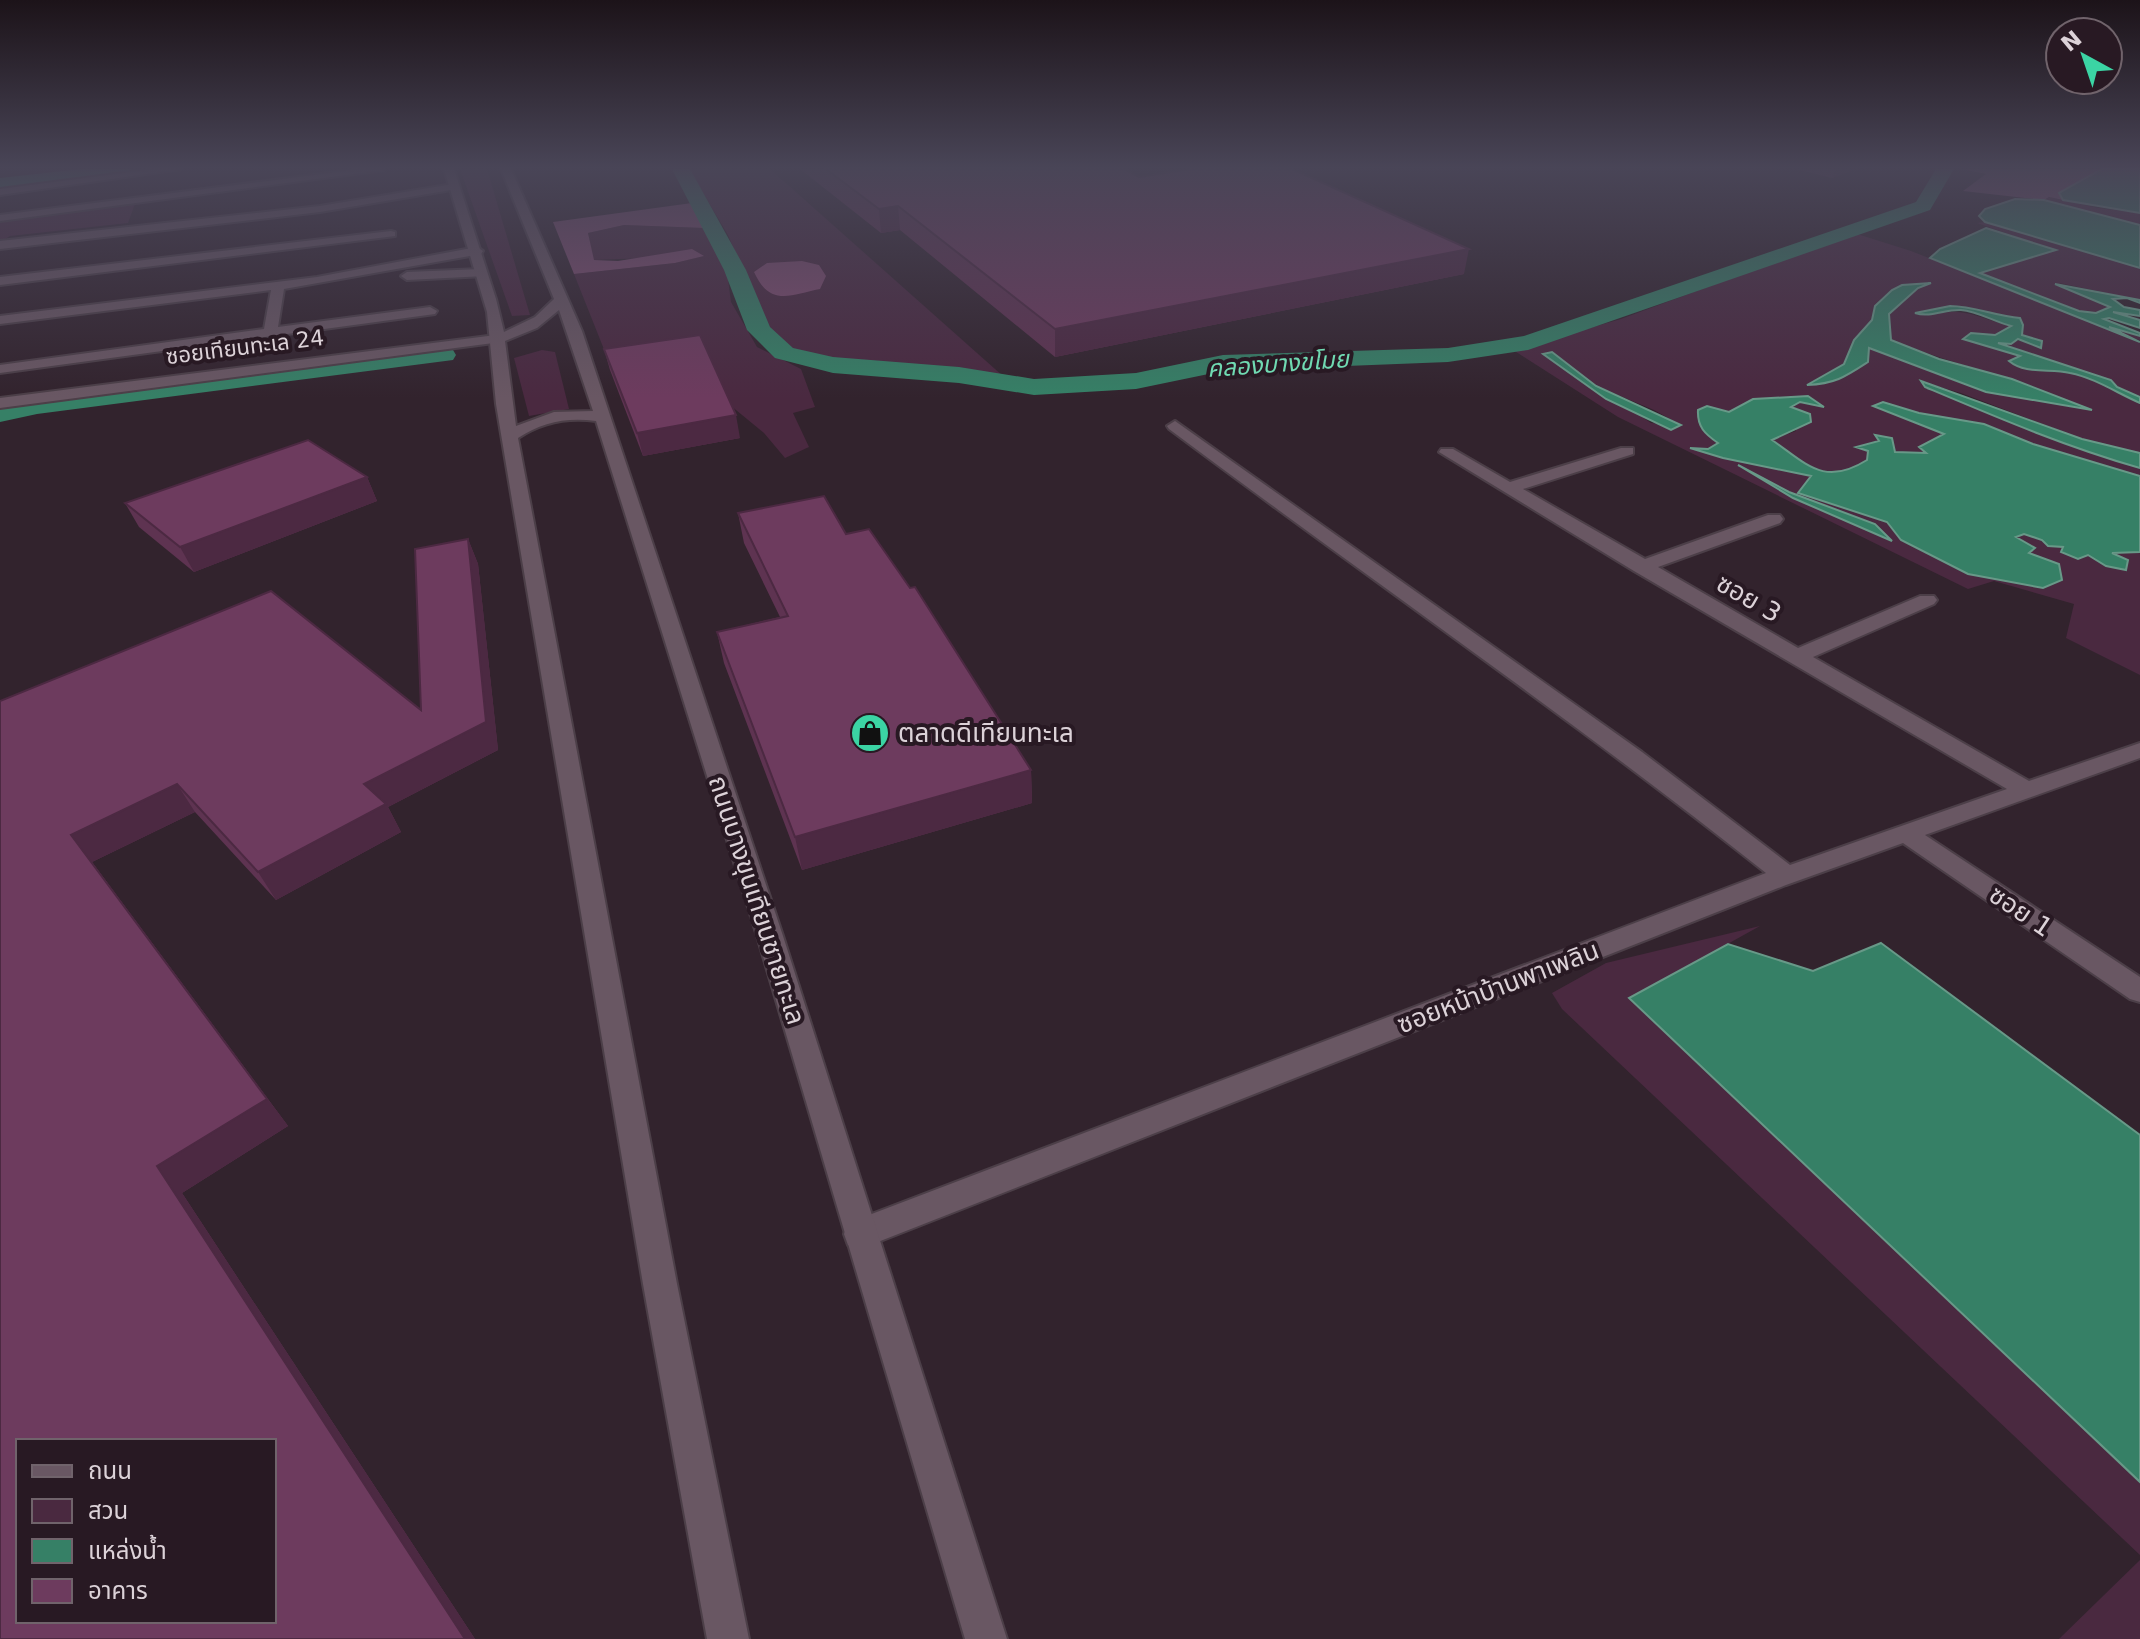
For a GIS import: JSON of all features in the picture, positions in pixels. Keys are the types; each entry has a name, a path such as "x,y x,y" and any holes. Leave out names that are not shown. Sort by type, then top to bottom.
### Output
{"street":[{"path":"0,281 138,245"},
{"path":"471,245 491,302 511,436 660,1284 728,1639"},
{"name":"ถนนบางขุนเทียนชายทะเล","path":"537,245 575,331 770,936 986,1639"},
{"path":"0,320 479,262"},
{"path":"412,269 479,262"},
{"path":"270,332 278,286"},
{"name":"ซอยเทียนทะเล 24","path":"0,403 496,339 521,333 549,315 561,300"},
{"path":"0,369 430,311"},
{"path":"511,436 547,418 586,414 602,417"},
{"path":"1175,426 1353,558 1634,757 1787,876"},
{"path":"1508,488 1627,451"},
{"name":"ซอย 3","path":"1447,452 2025,789"},
{"path":"1641,567 1774,519"},
{"path":"1797,656 1927,600"},
{"name":"ซอยหน้าบ้านพาเพลิน","path":"860,1234 1903,832 2025,789 2135,757"},
{"name":"ซอย 1","path":"1903,832 2140,991"}],"green space":[{"path":"487,245 510,245 530,315 512,316"},
{"path":"590,245 713,245 727,272 731,302 757,347 801,369 815,407 793,413 809,447 785,458 764,433 725,401 611,367 574,274 675,263 703,256 593,260"},
{"path":"732,245 856,245 1004,377 838,361 792,351 769,331"},
{"path":"1820,245 1894,245 2119,333 2109,326 2140,336 2140,340 2132,338 2140,342 2140,397 2116,387 2111,380 1993,341 2042,341 2022,335 2020,318 1963,307 1924,316 1960,312 2013,327 1995,335 1971,333 1964,339 2021,356 2042,371 2067,372 2093,379 2140,403 2140,453 2082,439 1961,393 1922,382 1925,387 2031,431 2140,468 2140,476 2033,444 1984,424 1919,413 1883,402 1874,406 1944,433 1928,453 1895,452 1876,436 1880,441 1858,448 1869,451 1867,460 1839,472 1827,472 1806,464 1771,440 1796,431 1789,407 1808,396 1753,399 1730,412 1707,406 1698,410 1698,419 1718,443 1708,449 1694,448 1723,458 1812,476 1799,493 1887,522 1901,540 1980,577 2034,548 2015,537 2024,534 2063,547 2061,552 2088,555 2106,566 2126,569 2127,560 2110,553 2140,552 2140,675 2066,638 2074,604 1994,581 1968,589 1618,417 1513,350 1621,319","holes":["1928,284 1889,314 1891,340 2087,409 1986,392 1869,347 1868,362 1853,372 1834,381 1809,384 1844,364 1854,340 1872,320 1875,306 1892,290","1552,352 1596,386 1681,425 1651,423 1628,407 1606,398 1544,355","1756,476 1789,492 1875,524 1890,539 1793,498"]},
{"path":"2041,245 2064,245 2140,268 2140,300 2059,283 2111,308 2096,313 2079,311 1979,273 2054,250"},
{"path":"542,350 555,352 569,409 529,416 514,358"},
{"path":"1760,926 1630,998 2140,1482 2140,1555 1562,1009 1552,993 1606,963"},
{"path":"2140,1560 2140,1639 2059,1639"}],"shaded area":[{"path":"562,245 591,245 594,260 618,261 692,249 704,256 675,263 574,274"},
{"path":"802,261 819,265 826,276 820,289 782,296 774,294 760,283 754,272 767,263"}],"water":[{"path":"1948,245 2042,245 2056,250 1980,273 2079,311 2096,313 2110,307 2055,284 2140,300 2140,303 2127,298 2113,299 2124,307 2140,310 2140,316 2113,312 2140,320 2140,328 2104,319 2140,333 2140,336 2109,327 2140,342 1930,258"},
{"path":"2064,245 2140,245 2140,268"},
{"path":"1931,283 1918,288 1889,314 1891,340 1939,359 2012,379 2092,410 1986,392 1869,348 1868,362 1853,372 1833,381 1807,385 1844,364 1854,340 1872,320 1875,306 1892,290 1902,285"},
{"path":"1950,306 2020,318 2022,335 2042,341 2041,348 2018,339 2011,344 1998,343 2111,380 2117,387 2140,397 2140,403 2079,375 2023,368 2009,361 2020,356 1963,339 1971,333 1995,335 2011,326 1967,311 1915,313"},
{"path":"1552,352 1596,386 1681,425 1671,430 1606,399 1543,354"},
{"path":"1921,381 2082,439 2140,453 2140,468 2031,431 1925,387"},
{"path":"1808,396 1824,407 1800,402 1791,407 1810,414 1811,422 1772,440 1806,464 1827,472 1839,472 1867,460 1868,451 1856,447 1879,441 1875,435 1892,438 1895,452 1926,453 1919,447 1944,434 1873,406 1883,402 1919,413 1984,424 2033,444 2140,476 2140,552 2112,553 2128,560 2126,570 2106,566 2088,555 2078,559 2061,552 2063,547 2048,546 2042,540 2024,534 2016,537 2035,548 2029,553 2059,564 2062,580 2043,588 1968,574 1901,540 1887,522 1798,493 1811,476 1690,448 1708,449 1718,443 1700,426 1698,410 1707,406 1729,412 1753,399"},
{"path":"1738,465 1789,492 1875,524 1892,541 1793,498"},
{"path":"1881,943 2140,1135 2140,1482 1629,998 1728,944 1813,971"}],"building":[{"path":"948,245 1461,245 1469,249 1055,329"},
{"path":"700,335 736,415 637,433 604,349"},
{"path":"308,440 367,477 180,547 125,503"},
{"name":"ตลาดดีเทียนทะเล","path":"824,496 846,534 869,529 910,588 915,587 1031,770 795,837 717,632 788,616 738,513"},
{"path":"468,539 486,722 364,784 386,804 258,872 177,784 71,835 267,1099 157,1166 465,1639 0,1639 0,701 271,591 421,710 415,549"}],"waterway":[{"name":"คลองบางขโมย","path":"722,245 759,330 784,353 833,365 959,375 1034,387 1136,381 1223,363 1448,355 1528,343 1809,245"},
{"path":"0,414 37,406 444,355"}],"place":[{"name":"ตลาดดีเทียนทะเล","path":"870,733"}]}
